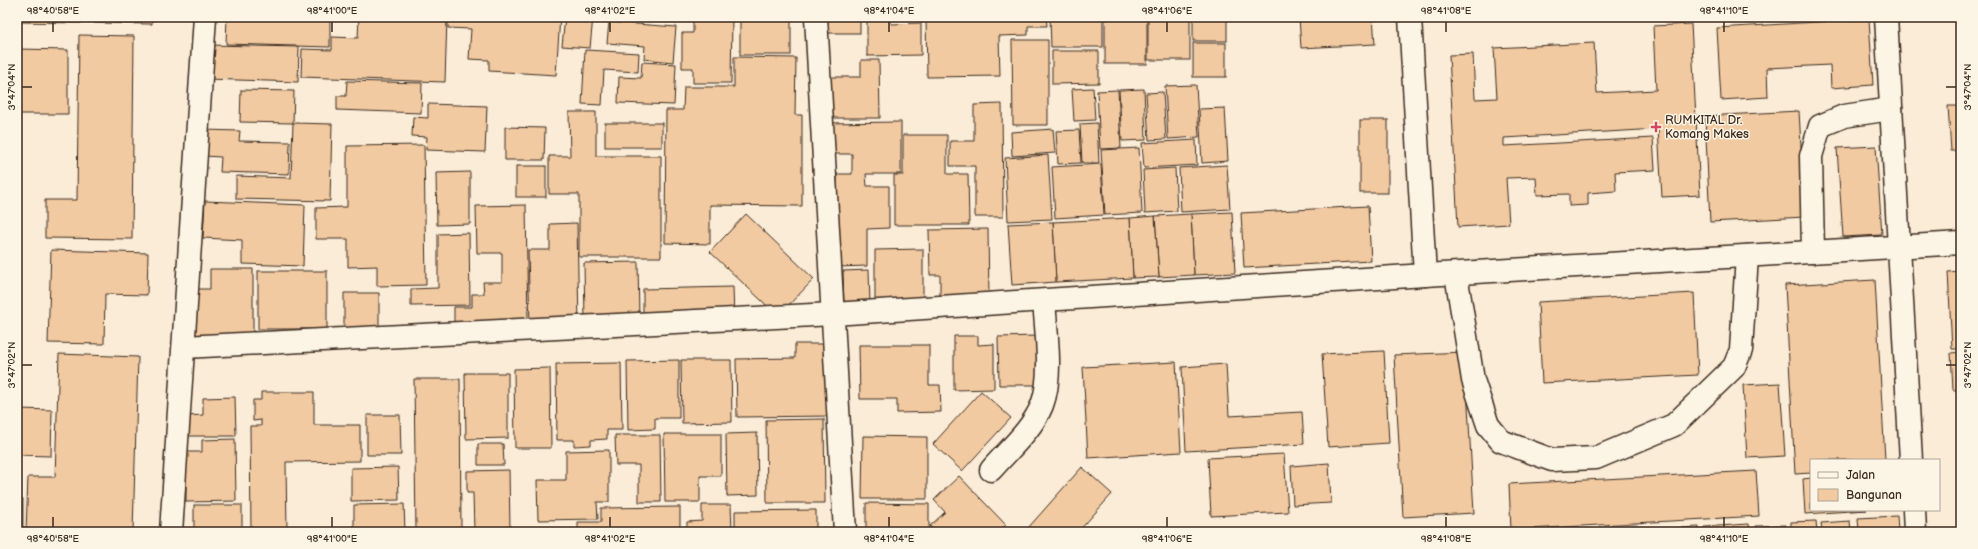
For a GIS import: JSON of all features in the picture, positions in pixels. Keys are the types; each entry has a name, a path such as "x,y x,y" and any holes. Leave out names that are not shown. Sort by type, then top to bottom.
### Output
{"street":[{"path":"172,532 205,17"},
{"path":"816,17 845,532"},
{"path":"1410,17 1425,275"},
{"path":"1886,17 1911,459"},
{"path":"1813,252 1811,156 1820,126 1844,116 1891,110"},
{"path":"184,346 833,314 1425,275 1961,243"},
{"path":"1456,274 1473,380 1488,425 1501,441 1552,460 1596,458 1674,425 1734,367 1742,350 1747,256"},
{"path":"991,470 1031,425 1042,405 1048,383 1044,301"},
{"path":"1914,511 1915,532"}],"building":[{"path":"17,17 81,17 81,23 17,22"},
{"path":"94,17 152,17 152,24 94,23"},
{"path":"227,17 330,17 330,47 226,44"},
{"path":"359,17 447,17 445,82 301,77 302,49 332,50 332,37 358,38"},
{"path":"448,17 560,17 556,75 489,71 489,60 469,59 471,29 448,28"},
{"path":"565,17 593,17 590,48 562,46"},
{"path":"693,17 732,17 731,83 693,83 693,68 682,68 682,33 693,33"},
{"path":"740,17 791,17 791,55 740,55"},
{"path":"827,17 860,17 860,33 827,33"},
{"path":"867,17 891,17 891,24 921,23 921,55 867,56"},
{"path":"926,17 1046,17 1047,26 1028,26 1028,35 999,36 1000,76 927,77"},
{"path":"1050,17 1103,17 1103,47 1051,47"},
{"path":"1105,17 1147,17 1147,64 1105,64"},
{"path":"1148,17 1190,17 1190,60 1148,60"},
{"path":"1193,17 1227,17 1227,41 1193,41"},
{"path":"1299,17 1373,17 1375,44 1301,48"},
{"path":"1869,19 1873,85 1831,88 1830,65 1767,68 1768,97 1721,100 1717,28"},
{"path":"609,22 676,27 673,62 644,59 645,46 607,43"},
{"path":"1691,24 1700,195 1662,197 1658,129 1504,138 1504,146 1653,138 1655,170 1615,172 1616,191 1588,193 1588,205 1569,206 1569,194 1537,195 1536,177 1506,178 1509,224 1458,227 1449,55 1473,54 1475,99 1497,98 1494,48 1594,43 1597,93 1656,90 1653,26"},
{"path":"79,35 134,36 132,239 45,238 45,200 77,200"},
{"path":"1958,38 1961,38 1961,86 1960,86"},
{"path":"1012,40 1048,40 1048,125 1013,125"},
{"path":"1193,43 1226,43 1226,77 1193,77"},
{"path":"208,45 299,47 298,82 207,79"},
{"path":"17,49 68,50 68,114 17,114"},
{"path":"585,50 639,53 638,72 604,70 602,105 582,104"},
{"path":"1052,51 1099,51 1099,83 1052,84"},
{"path":"734,57 796,58 795,115 802,115 802,206 710,205 710,244 665,243 666,110 683,110 684,87 734,87"},
{"path":"861,60 879,60 880,118 829,118 829,77 861,77"},
{"path":"642,62 676,64 674,105 618,103 619,77 641,78"},
{"path":"347,81 422,83 421,113 337,110 337,96 346,96"},
{"path":"1196,85 1199,137 1168,139 1165,86"},
{"path":"1093,88 1095,120 1074,121 1072,89"},
{"path":"1144,89 1146,140 1122,141 1119,90"},
{"path":"241,90 294,91 293,123 240,122"},
{"path":"1118,90 1121,148 1100,149 1097,91"},
{"path":"1163,92 1166,139 1149,140 1146,93"},
{"path":"428,104 487,106 485,152 426,150 427,137 412,136 413,117 428,118"},
{"path":"1002,104 1003,217 975,217 975,166 950,166 950,141 974,141 974,105"},
{"path":"1948,106 1961,106 1961,151 1951,151"},
{"path":"1225,108 1228,161 1202,163 1199,109"},
{"path":"1799,111 1805,217 1710,222 1705,116"},
{"path":"569,112 596,112 596,156 661,156 661,257 579,257 579,194 549,194 549,156 570,156"},
{"path":"1360,120 1388,120 1388,193 1360,193"},
{"path":"901,122 901,174 866,174 867,186 889,186 889,228 867,229 867,266 838,267 837,174 852,174 852,154 825,154 825,123"},
{"path":"293,123 332,124 330,201 236,199 236,176 291,178"},
{"path":"605,123 662,123 662,147 605,147"},
{"path":"1097,123 1099,163 1082,163 1080,124"},
{"path":"505,127 545,128 544,160 505,160"},
{"path":"1053,129 1055,153 1012,156 1011,132"},
{"path":"204,130 240,131 239,141 290,142 289,174 220,172 221,157 204,156"},
{"path":"1079,130 1081,163 1058,164 1056,131"},
{"path":"903,135 947,135 947,174 968,174 969,225 894,225 894,175 903,175"},
{"path":"1196,140 1197,165 1144,168 1142,143"},
{"path":"424,145 426,285 377,286 377,266 348,267 348,239 316,239 316,208 347,207 347,146"},
{"path":"1876,146 1882,235 1843,237 1837,148"},
{"path":"1139,148 1142,213 1105,215 1101,150"},
{"path":"1048,155 1052,219 1008,221 1005,158"},
{"path":"1101,164 1104,215 1055,218 1052,167"},
{"path":"1227,165 1230,209 1181,212 1179,168"},
{"path":"516,166 546,166 546,197 516,197"},
{"path":"1175,168 1177,211 1145,213 1143,170"},
{"path":"470,172 470,224 437,225 436,173"},
{"path":"205,201 305,205 303,266 242,264 242,240 203,238"},
{"path":"526,205 528,323 454,324 454,307 472,307 472,294 484,294 483,282 502,282 502,253 477,253 476,206"},
{"path":"1368,206 1371,261 1244,268 1241,213"},
{"path":"1232,212 1235,273 1194,275 1191,214"},
{"path":"746,214 814,279 778,316 710,252"},
{"path":"1191,214 1194,275 1159,277 1155,216"},
{"path":"1155,216 1159,277 1133,278 1130,218"},
{"path":"1130,218 1133,278 1056,282 1053,222"},
{"path":"1053,222 1056,282 1012,285 1008,224"},
{"path":"577,223 579,326 530,326 528,250 550,250 550,224"},
{"path":"988,229 989,298 940,298 940,275 930,275 929,230"},
{"path":"469,233 470,305 411,306 411,289 438,288 438,234"},
{"path":"923,249 923,303 875,303 875,250"},
{"path":"51,250 148,253 147,295 105,294 104,344 48,343"},
{"path":"638,262 639,319 585,320 584,263"},
{"path":"210,269 253,269 253,337 194,337 194,289 210,289"},
{"path":"869,270 870,305 844,305 843,271"},
{"path":"258,271 327,271 327,329 258,329"},
{"path":"1961,271 1961,349 1952,349 1948,272"},
{"path":"1875,280 1885,459 1810,459 1810,473 1795,474 1785,285"},
{"path":"733,287 734,318 643,319 643,289"},
{"path":"344,293 379,293 379,332 344,333"},
{"path":"1694,293 1698,375 1542,383 1538,302"},
{"path":"954,336 978,336 978,345 994,344 994,389 954,390"},
{"path":"1037,336 1038,385 999,385 998,337"},
{"path":"795,344 832,344 833,416 737,417 736,359 795,358"},
{"path":"859,345 929,345 929,385 940,385 941,412 897,413 897,399 860,399"},
{"path":"1384,351 1389,443 1328,447 1322,354"},
{"path":"1465,352 1474,513 1403,517 1394,355"},
{"path":"1961,352 1961,390 1953,390 1951,353"},
{"path":"59,354 138,357 133,532 26,532 28,477 55,477"},
{"path":"679,360 679,418 655,418 655,429 628,430 627,361"},
{"path":"681,360 731,360 732,422 682,423"},
{"path":"1176,362 1181,452 1088,458 1083,367"},
{"path":"621,363 622,430 607,430 607,439 591,440 591,445 574,446 574,440 557,440 556,364"},
{"path":"1226,364 1229,416 1302,412 1304,444 1186,451 1182,367"},
{"path":"550,368 551,448 515,448 514,369"},
{"path":"465,373 508,373 508,438 466,439"},
{"path":"414,379 460,379 461,532 416,532"},
{"path":"1780,383 1785,456 1747,458 1743,385"},
{"path":"981,391 1011,418 962,471 933,444"},
{"path":"261,392 314,392 314,425 360,425 360,461 286,462 287,532 251,532 250,426 261,426 261,420 253,421 253,400 261,400"},
{"path":"235,397 236,436 187,436 187,416 203,415 203,398"},
{"path":"19,409 52,410 51,456 17,455"},
{"path":"367,415 400,415 401,455 367,455"},
{"path":"824,419 825,503 767,503 766,420"},
{"path":"757,433 758,495 727,496 726,434"},
{"path":"664,434 721,434 721,476 700,476 700,502 665,502"},
{"path":"615,435 660,435 661,502 639,502 639,465 616,465"},
{"path":"863,436 927,437 927,499 862,499"},
{"path":"235,439 236,501 186,502 186,452 202,452 202,440"},
{"path":"478,444 503,444 504,465 478,465"},
{"path":"609,450 609,502 597,502 598,519 538,520 537,480 566,480 566,451"},
{"path":"1284,454 1288,512 1211,516 1208,458"},
{"path":"1329,463 1331,503 1293,505 1291,466"},
{"path":"398,467 399,500 351,501 351,468"},
{"path":"1082,467 1112,494 1078,532 1032,532 1028,528"},
{"path":"509,470 510,530 474,530 473,493 467,493 467,471"},
{"path":"1756,471 1759,516 1511,530 1509,484"},
{"path":"959,476 1006,525 998,532 936,532 930,526 945,512 934,500"},
{"path":"1810,478 1810,511 1852,511 1805,514 1803,479"},
{"path":"17,499 23,499 23,532 17,532"},
{"path":"866,503 929,504 929,532 866,532"},
{"path":"404,504 405,532 354,532 354,505"},
{"path":"194,505 242,505 242,532 194,532"},
{"path":"702,505 731,505 732,532 687,532 687,522 702,521"},
{"path":"680,507 680,532 578,532 578,522 601,522 601,508"},
{"path":"816,510 816,532 735,532 735,511"},
{"path":"1897,516 1898,532 1859,532 1858,518"},
{"path":"1816,521 1817,532 1791,532 1791,522"},
{"path":"1850,521 1851,532 1822,532 1821,523"},
{"path":"1749,524 1750,532 1704,532 1704,527"},
{"path":"1786,525 1786,532 1756,532 1756,526"},
{"path":"1699,527 1699,532 1632,532 1632,531"},
{"path":"576,530 576,532 500,532 500,531"}],"place":[{"name":"RUMKITAL Dr. Komang Makes","path":"1656,127"}]}
